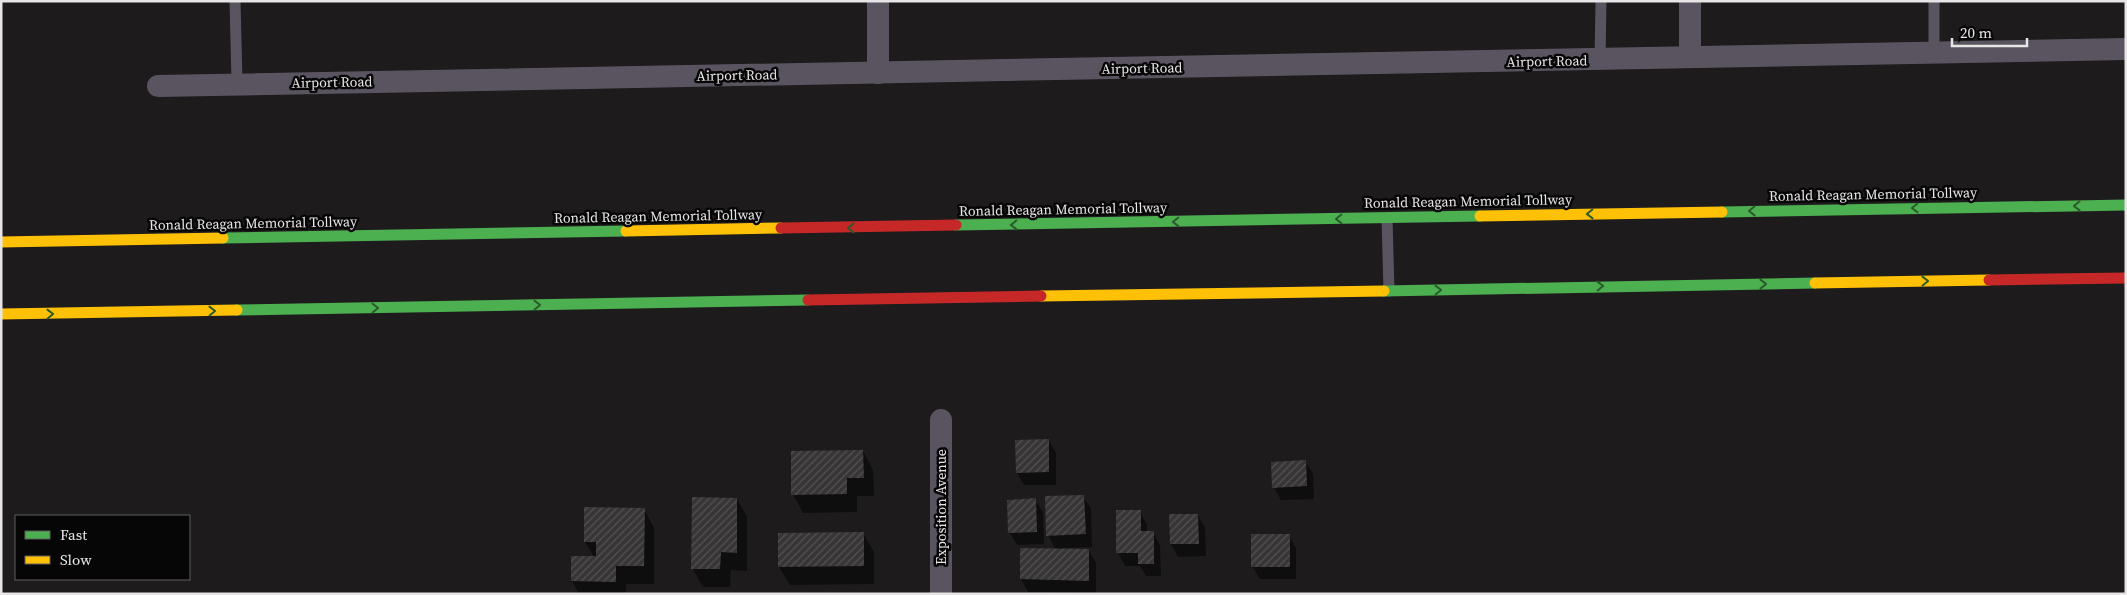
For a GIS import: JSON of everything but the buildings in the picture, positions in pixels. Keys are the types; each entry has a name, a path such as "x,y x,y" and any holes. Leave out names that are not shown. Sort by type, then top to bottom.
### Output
{"highway":[{"name":"Ronald Reagan Memorial Tollway","path":"1,242 2126,205"},
{"path":"1,314 2126,278"}],"street":[{"path":"878,1 878,73"},
{"path":"1690,1 1690,57"},
{"name":"Airport Road","path":"158,86 236,83 878,73 2126,49"},
{"name":"Exposition Avenue","path":"940,420 942,594"}],"lane":[{"path":"235,1 236,83"},
{"path":"1600,60 1601,1"},
{"path":"1934,1 1934,54"},
{"path":"1387,218 1389,291"}],"traffic: fast":[{"path":"1722,212 2126,205"},
{"path":"956,225 1480,216"},
{"path":"223,238 626,231"},
{"path":"1384,291 1815,283"},
{"path":"237,310 808,300"}],"traffic: slow":[{"path":"1480,216 1722,212"},
{"path":"626,231 781,228"},
{"path":"1,242 223,238"},
{"path":"1815,283 1989,280"},
{"path":"1041,296 1384,291"},
{"path":"1,314 237,310"}],"traffic: jam":[{"path":"781,228 956,225"},
{"path":"1989,280 2126,278"},
{"path":"808,300 1041,296"}]}
